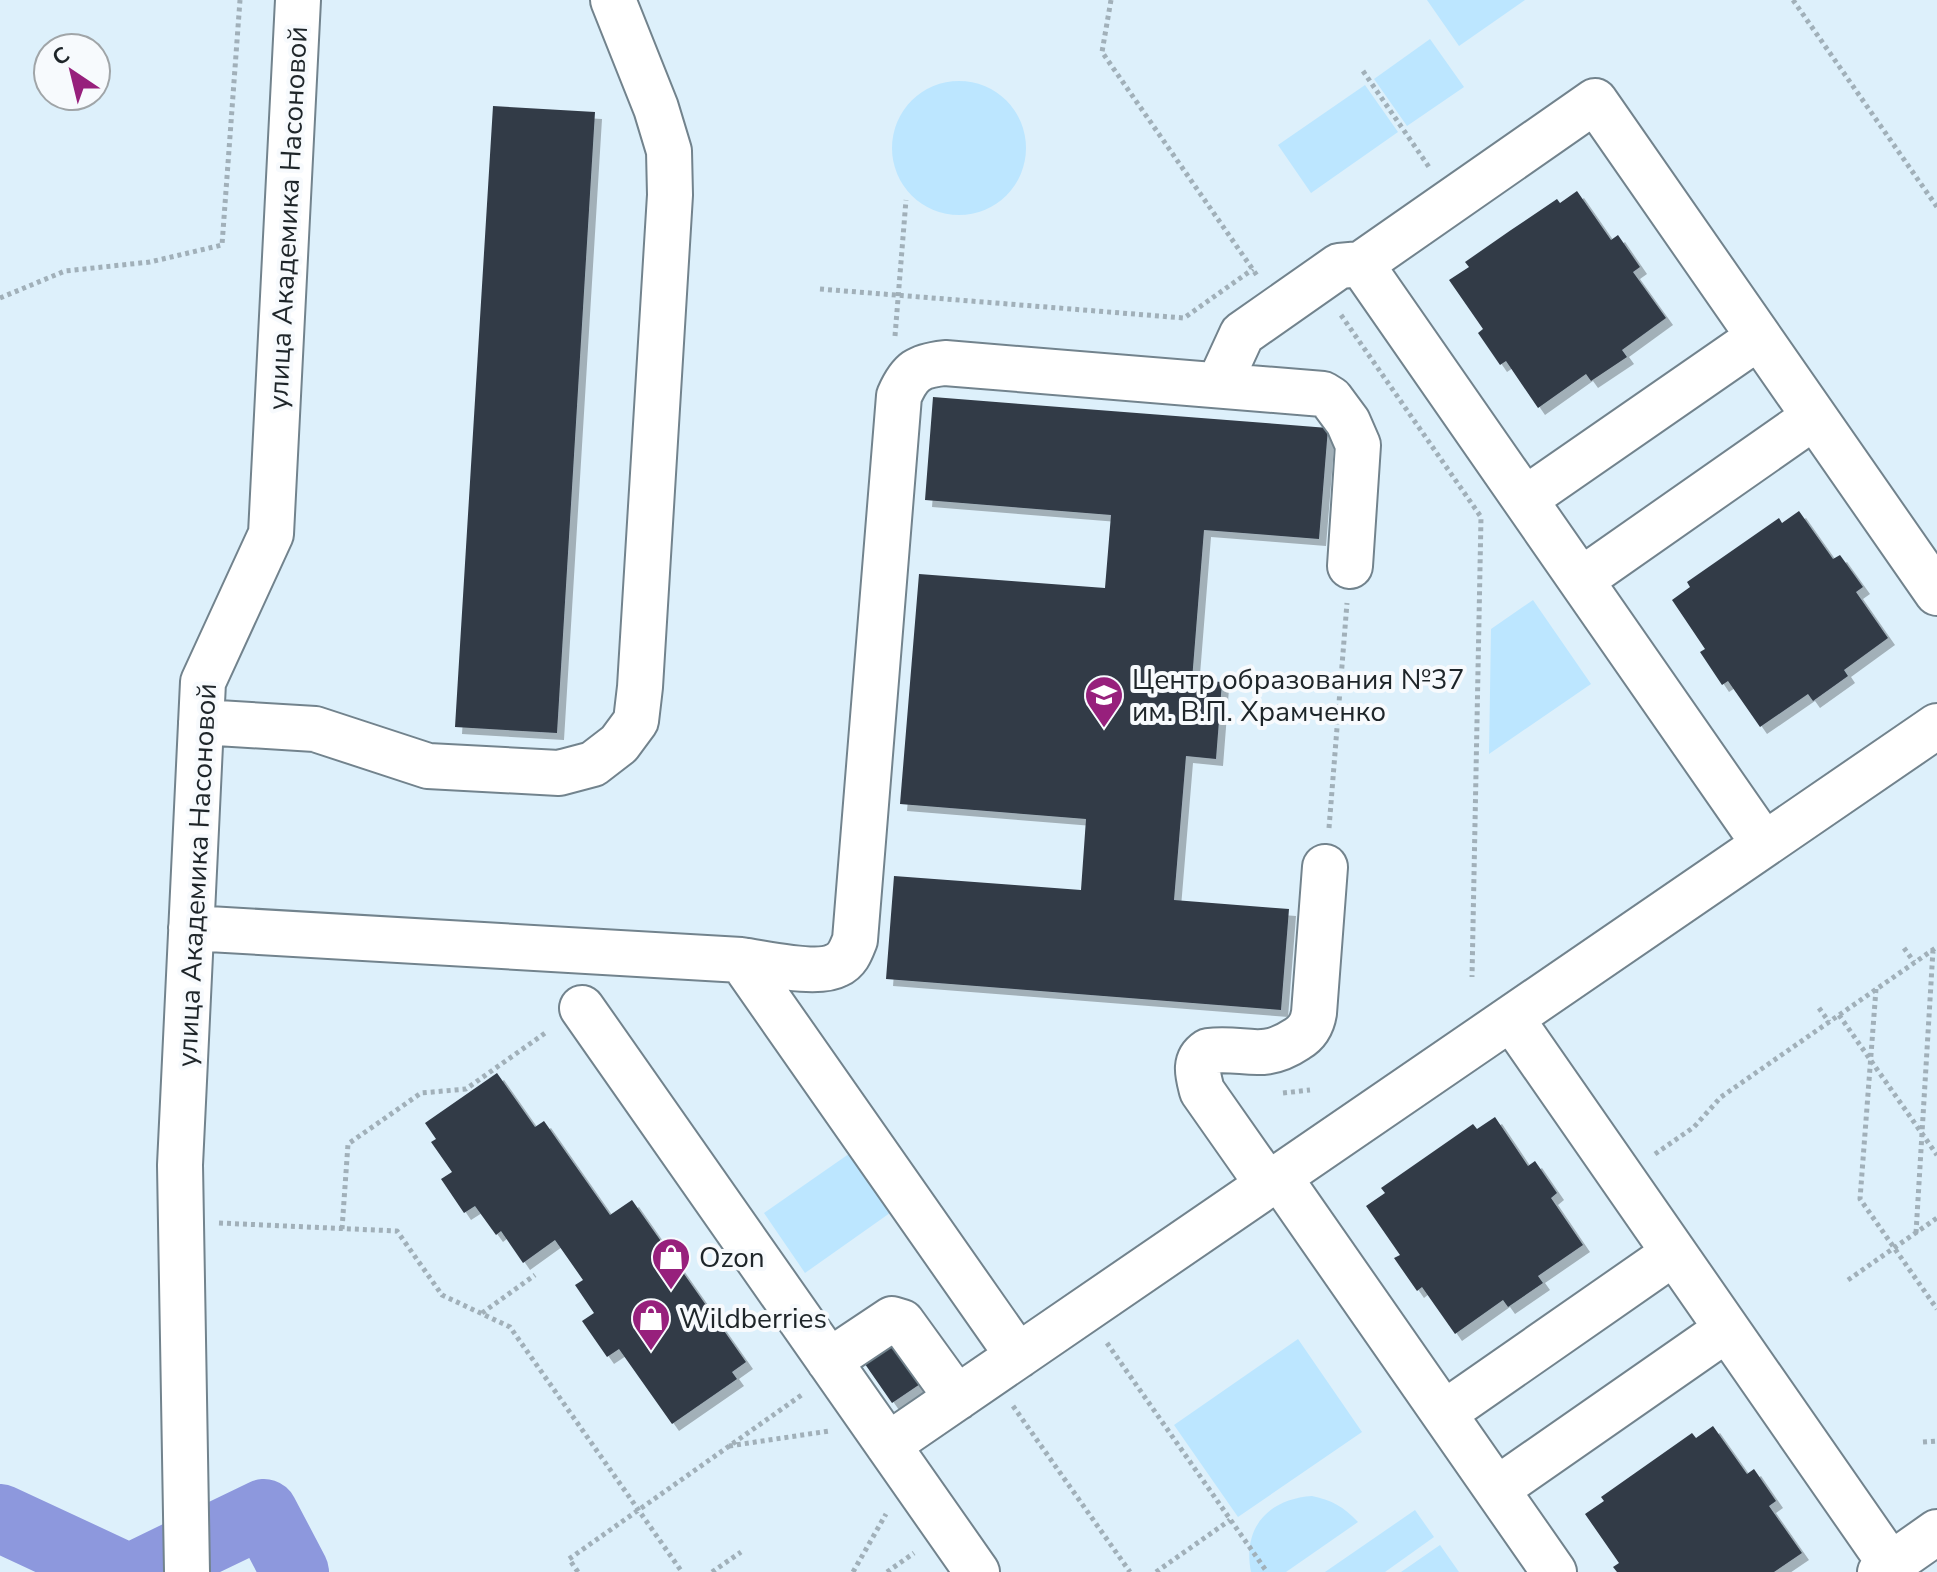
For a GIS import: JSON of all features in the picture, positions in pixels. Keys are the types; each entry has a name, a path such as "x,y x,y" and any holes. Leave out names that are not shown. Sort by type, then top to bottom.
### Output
{"street":[{"name":"улица Академика Насоновой","path":"187,1572 180,1165 203,682 271,534 298,0"},
{"path":"201,722 315,729 428,766 559,773 593,764 619,744 636,721 667,243 669,151 656,108 613,0"},
{"path":"1219,384 1242,334 1339,266 1361,264 1595,101 1937,593"},
{"path":"1361,264 1764,844"},
{"path":"1525,499 1759,337"},
{"path":"192,914 826,969 840,964 850,954 855,940 899,396 907,378 925,365 945,363 1323,394 1338,408 1354,432 1358,445 1350,566"},
{"path":"1581,580 1814,417"},
{"path":"888,1445 1937,726"},
{"path":"1325,867 1314,1013 1308,1029 1280,1050 1268,1053 1208,1051 1201,1055 1197,1073 1202,1091 1274,1181 1444,1413 1554,1572"},
{"path":"741,960 1018,1356"},
{"path":"582,1008 977,1572"},
{"path":"1511,1018 1727,1329 1885,1568 1937,1532"},
{"path":"1444,1413 1674,1253"},
{"path":"833,1366 892,1319 902,1322 909,1330 957,1398"},
{"path":"1497,1489 1727,1329"}],"path":[{"path":"0,298 65,271 150,262 222,245 240,0"},
{"path":"1111,0 1102,52 1280,308"},
{"path":"1793,0 1937,207"},
{"path":"1363,71 1453,201"},
{"path":"906,200 893,352 907,378"},
{"path":"820,289 1184,318 1253,269"},
{"path":"1317,282 1481,517 1472,977"},
{"path":"1325,867 1350,566"},
{"path":"1904,948 1914,962"},
{"path":"1622,1178 1694,1127 1721,1097 1935,948"},
{"path":"1916,1233 1935,948"},
{"path":"1876,989 1860,1199 1937,1309"},
{"path":"342,1229 348,1144 421,1093 466,1089 582,1008"},
{"path":"1819,1008 1829,1022"},
{"path":"1839,1015 1937,1155"},
{"path":"1848,1280 1937,1218"},
{"path":"181,1221 397,1231 442,1295 510,1327 682,1572"},
{"path":"481,1313 535,1275"},
{"path":"1085,1310 1267,1572"},
{"path":"578,1572 569,1559 728,1447 833,1366"},
{"path":"728,1447 831,1431"},
{"path":"1923,1442 1937,1441"},
{"path":"853,1572 887,1511"},
{"path":"1156,1572 1230,1520"},
{"path":"712,1572 741,1552"}],"shaded area":[{"path":"1427,0 1525,0 1459,46"},
{"path":"1430,39 1464,87 1407,126 1374,79"},
{"path":"959,81 985,86 1006,101 1021,122 1026,148 1021,174 1006,195 985,210 959,215 933,210 912,195 897,174 892,148 897,122 912,101 933,86"},
{"path":"1365,85 1398,132 1311,193 1278,145"},
{"path":"1533,600 1591,684 1489,754 1491,629"},
{"path":"856,1149 897,1208 805,1273 764,1213"},
{"path":"1298,1339 1362,1432 1238,1517 1174,1425"},
{"path":"1312,1496 1337,1505 1358,1522 1286,1572 1251,1572 1251,1542 1262,1518 1283,1503"},
{"path":"1415,1510 1434,1537 1385,1572 1325,1572"},
{"path":"1440,1545 1459,1572 1401,1572"}],"building":[{"path":"493,106 595,112 557,733 455,727"},
{"path":"1577,191 1611,240 1618,235 1640,267 1633,272 1666,318 1622,350 1627,357 1591,381 1586,374 1538,408 1506,361 1500,365 1478,333 1483,329 1449,280 1469,267 1465,262 1511,230 1557,199 1560,203"},
{"path":"933,397 1328,428 1319,539 1204,530 1192,680 1222,682 1216,759 1186,756 1174,900 1289,909 1281,1010 886,979 894,876 1081,890 1086,819 900,804 919,574 1105,588 1111,515 925,500"},
{"path":"1799,511 1833,559 1840,555 1863,587 1856,592 1888,638 1844,670 1848,676 1813,701 1808,694 1760,727 1728,681 1722,685 1700,652 1705,649 1672,600 1690,587 1687,582 1779,518 1782,523"},
{"path":"497,1073 535,1127 544,1121 610,1215 632,1200 746,1362 732,1372 737,1379 672,1424 619,1349 607,1357 582,1321 594,1313 575,1285 583,1280 555,1240 523,1263 501,1231 496,1235 475,1206 464,1213 441,1179 452,1172 431,1142 436,1139 425,1123"},
{"path":"1495,1117 1528,1166 1535,1161 1557,1193 1551,1198 1583,1245 1538,1276 1543,1283 1508,1307 1503,1300 1455,1334 1422,1287 1417,1291 1394,1258 1400,1255 1366,1206 1385,1193 1381,1188 1473,1124 1477,1129"},
{"path":"895,1329 929,1378 892,1403 858,1354"},
{"path":"1713,1426 1747,1474 1754,1469 1776,1501 1769,1506 1802,1553 1774,1572 1617,1572 1613,1567 1619,1563 1585,1514 1604,1501 1601,1497 1692,1433 1696,1438"}],"waterway":[{"path":"142,1572 264,1513 295,1572"},
{"path":"0,1518 116,1572"}],"place":[{"name":"Центр образования №37 им. В.П. Храмченко","path":"1104,729"},
{"name":"Ozon","path":"671,1291"},
{"name":"Wildberries","path":"651,1352"}]}
